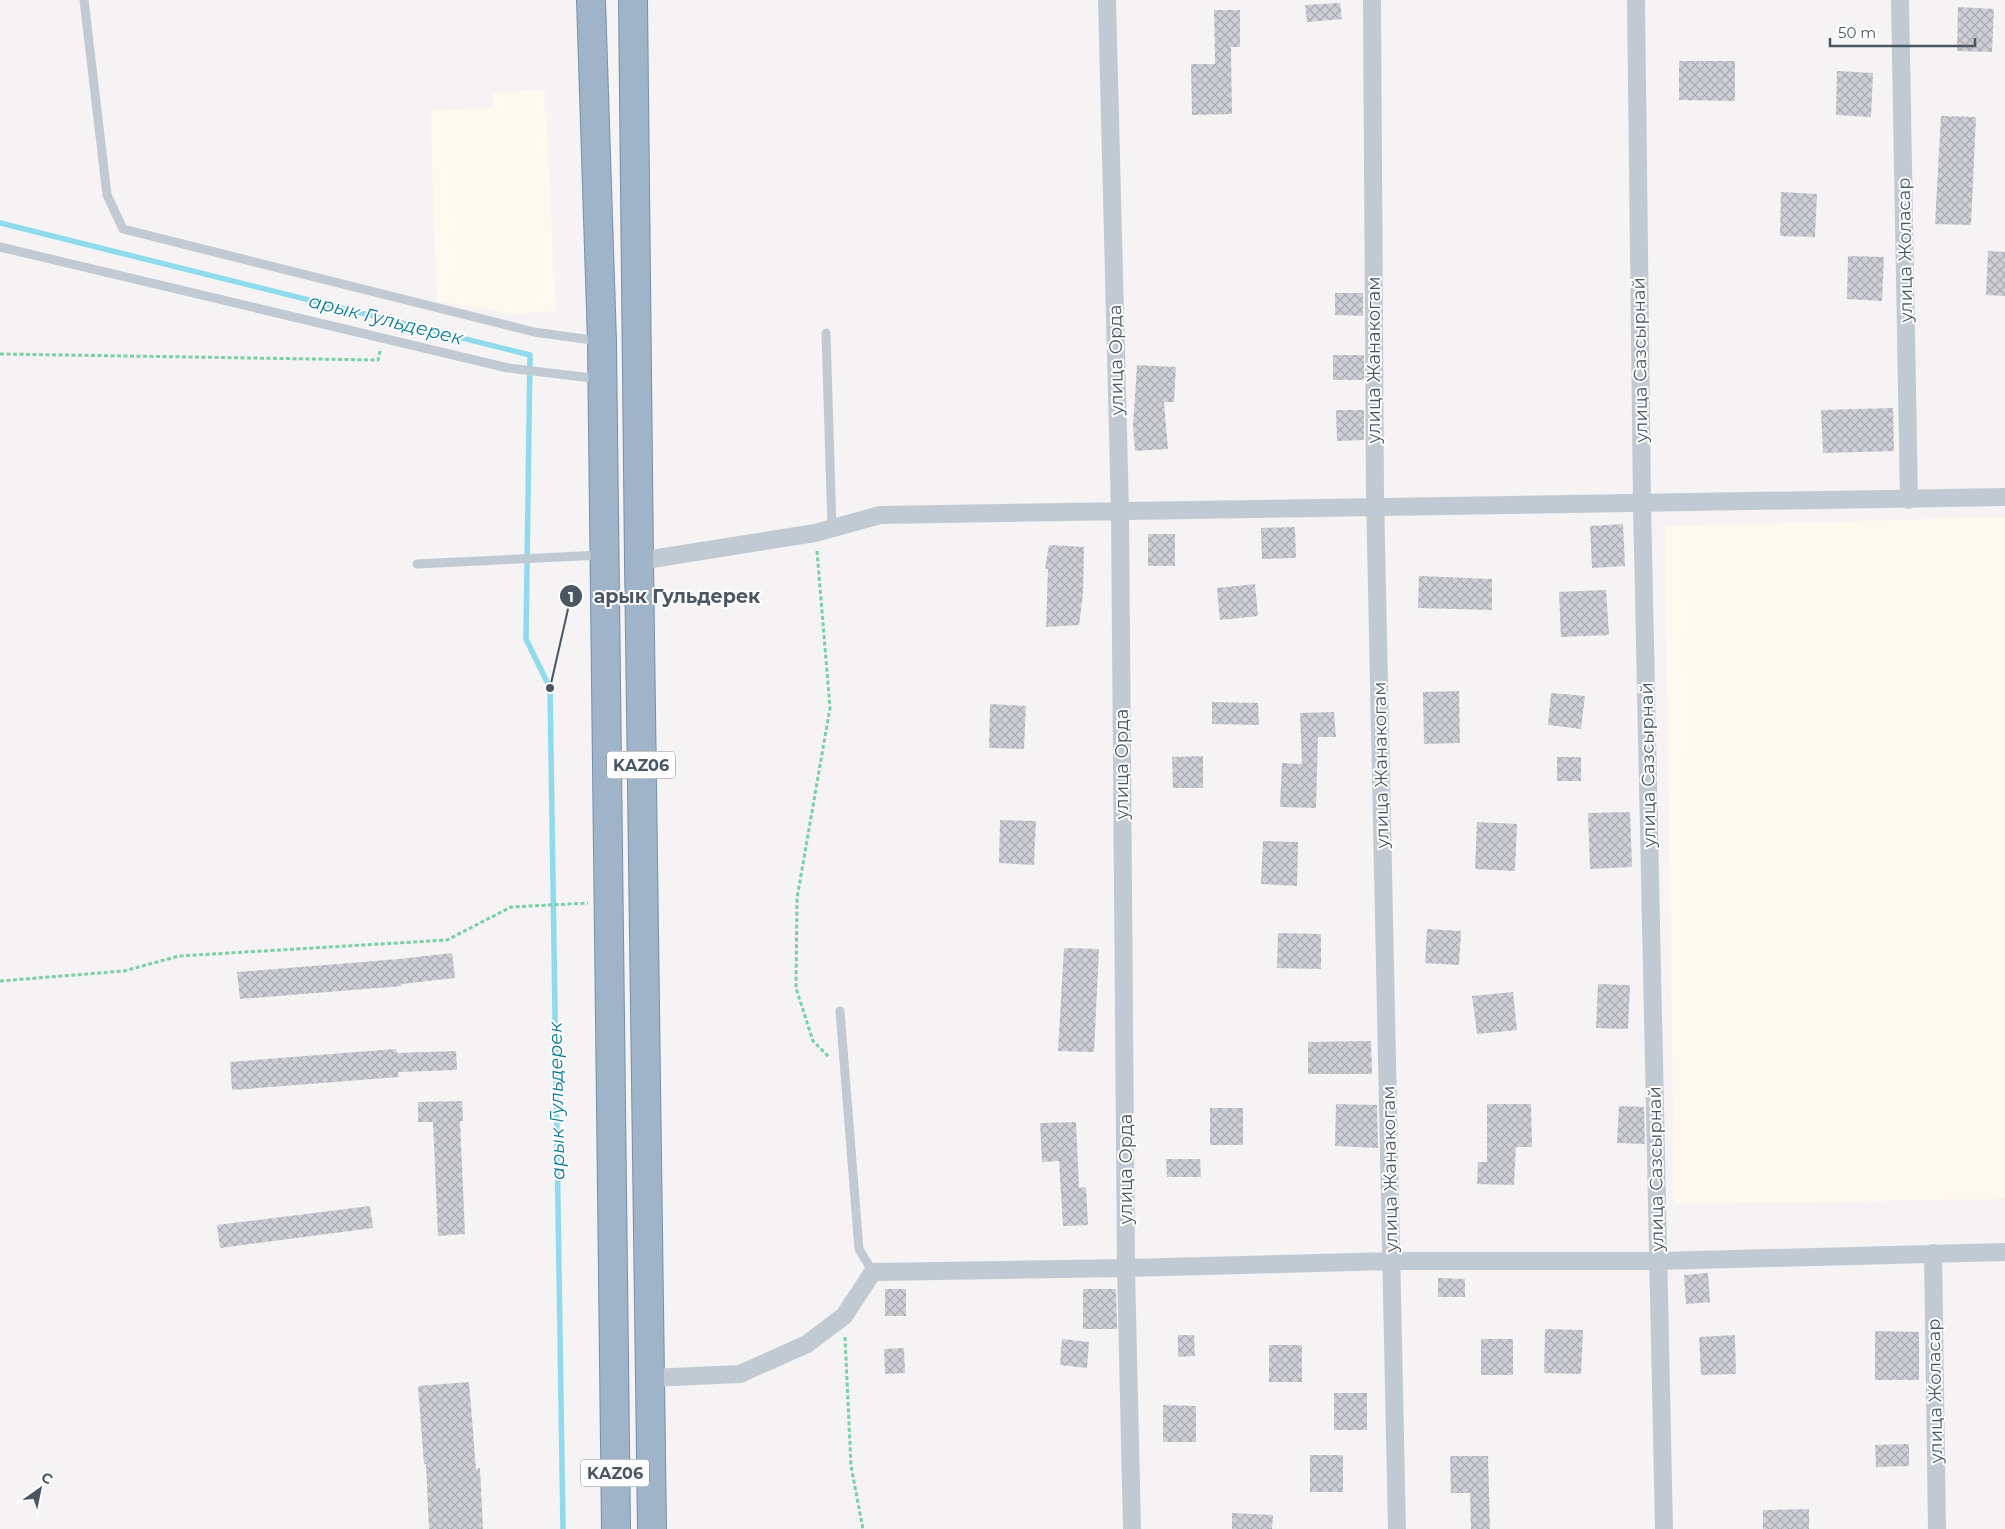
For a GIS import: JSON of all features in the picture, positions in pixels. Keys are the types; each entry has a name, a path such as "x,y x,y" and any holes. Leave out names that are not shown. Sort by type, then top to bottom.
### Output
{"highway":[{"name":"KАZ06","path":"591,0 602,342 616,1529"},
{"name":"KАZ06","path":"633,0 638,561 652,1529"},
{"path":"614,1416 650,1416"}],"street":[{"name":"улица Орда","path":"1107,0 1120,511 1126,1268 1132,1529"},
{"name":"улица Жанакогам","path":"1372,0 1376,508 1397,1529"},
{"name":"улица Сазсырнай","path":"1636,0 1642,504 1664,1529"},
{"name":"улица Жоласар","path":"1900,0 1909,500"},
{"path":"638,561 823,531 880,515 2005,498"},
{"path":"650,1378 740,1374 807,1344 844,1316 873,1272 1392,1261 1658,1262 2005,1252"},
{"name":"улица Жоласар","path":"1933,1253 1937,1529"}],"lane":[{"path":"84,0 108,195 123,229 534,332 602,342"},
{"path":"0,247 508,368 602,379"},
{"path":"823,531 826,333"},
{"path":"417,564 604,555"},
{"path":"840,1011 859,1248 873,1272"}],"path":[{"path":"0,354 378,360 383,338"},
{"path":"823,531 830,708 797,898 796,988 813,1041 845,1073"},
{"path":"0,981 124,971 179,956 448,940 511,907 608,902"},
{"path":"844,1316 851,1466 862,1529"}],"shaded area":[{"path":"545,90 556,311 514,314 437,301 430,111 494,107 492,92"},
{"path":"2005,517 2005,1199 1674,1204 1665,526"}],"building":[{"path":"1340,3 1342,19 1307,22 1305,5"},
{"path":"1958,7 1994,9 1992,52 1957,51"},
{"path":"1214,10 1240,10 1240,47 1231,47 1232,114 1192,115 1191,64 1215,64"},
{"path":"1679,61 1735,61 1735,101 1679,100"},
{"path":"1837,71 1873,73 1871,117 1836,115"},
{"path":"1941,116 1976,117 1971,225 1935,224"},
{"path":"1781,192 1817,194 1815,237 1780,236"},
{"path":"1988,251 2005,252 2005,296 1986,295"},
{"path":"1848,256 1884,257 1882,301 1847,299"},
{"path":"1335,293 1363,293 1363,316 1335,315"},
{"path":"1333,355 1364,355 1364,380 1333,380"},
{"path":"1137,365 1176,367 1174,402 1164,402 1168,449 1135,451 1133,426"},
{"path":"1893,408 1894,451 1823,453 1821,410"},
{"path":"1336,410 1364,410 1364,440 1337,441"},
{"path":"1623,524 1625,566 1592,568 1590,526"},
{"path":"1295,527 1296,558 1262,559 1261,528"},
{"path":"1148,534 1175,534 1175,566 1148,566"},
{"path":"1049,545 1084,547 1083,594 1079,625 1046,627 1048,569 1045,569"},
{"path":"1419,576 1492,579 1492,610 1418,608"},
{"path":"1255,584 1258,616 1220,620 1217,588"},
{"path":"1606,590 1609,635 1561,637 1559,592"},
{"path":"1459,691 1460,743 1424,744 1423,692"},
{"path":"1551,693 1585,696 1581,729 1548,725"},
{"path":"1212,702 1258,703 1259,725 1212,724"},
{"path":"990,704 1026,706 1024,749 989,748"},
{"path":"1334,712 1336,737 1318,737 1316,808 1280,807 1282,763 1302,764 1300,713"},
{"path":"1203,756 1203,788 1173,788 1172,757"},
{"path":"1557,757 1581,757 1581,781 1557,781"},
{"path":"1630,812 1632,867 1590,869 1588,813"},
{"path":"1000,820 1036,821 1034,865 999,863"},
{"path":"1477,822 1517,824 1515,871 1475,869"},
{"path":"1263,841 1298,842 1297,886 1261,884"},
{"path":"1427,929 1461,931 1459,965 1425,963"},
{"path":"1278,933 1321,934 1321,969 1277,968"},
{"path":"1064,948 1099,949 1094,1052 1058,1051"},
{"path":"452,953 455,978 401,984 402,986 240,999 237,972"},
{"path":"1598,984 1630,985 1628,1029 1596,1028"},
{"path":"1513,992 1517,1030 1477,1034 1472,996"},
{"path":"1371,1041 1372,1074 1308,1074 1308,1042"},
{"path":"396,1049 397,1053 456,1051 457,1070 398,1072 399,1077 232,1090 230,1062"},
{"path":"462,1101 463,1121 460,1121 465,1234 438,1236 433,1122 418,1122 418,1102"},
{"path":"1336,1104 1377,1105 1378,1148 1335,1146"},
{"path":"1487,1104 1531,1104 1532,1147 1516,1147 1514,1185 1477,1184 1478,1162 1487,1162"},
{"path":"1619,1106 1644,1107 1645,1144 1617,1143"},
{"path":"1210,1108 1243,1108 1243,1145 1210,1145"},
{"path":"1076,1122 1079,1188 1086,1187 1088,1225 1063,1226 1059,1161 1042,1162 1040,1123"},
{"path":"1166,1159 1200,1159 1201,1177 1167,1177"},
{"path":"370,1206 373,1228 220,1248 217,1225"},
{"path":"1708,1273 1710,1302 1686,1304 1684,1275"},
{"path":"1438,1278 1465,1279 1465,1297 1438,1297"},
{"path":"885,1289 906,1289 906,1316 885,1316"},
{"path":"1083,1289 1116,1289 1117,1329 1083,1329"},
{"path":"1545,1329 1583,1330 1581,1374 1544,1373"},
{"path":"1875,1331 1919,1332 1919,1380 1875,1380"},
{"path":"1178,1335 1194,1335 1195,1356 1178,1357"},
{"path":"1735,1335 1736,1374 1701,1375 1699,1337"},
{"path":"1062,1339 1089,1342 1087,1368 1060,1365"},
{"path":"1481,1339 1513,1339 1513,1375 1481,1375"},
{"path":"1269,1345 1302,1345 1302,1382 1269,1382"},
{"path":"904,1348 905,1373 885,1374 884,1349"},
{"path":"469,1382 476,1469 480,1468 483,1529 429,1529 426,1464 424,1464 418,1386"},
{"path":"1334,1393 1367,1393 1367,1430 1334,1430"},
{"path":"1163,1405 1196,1406 1196,1442 1163,1442"},
{"path":"1909,1444 1909,1466 1876,1467 1875,1445"},
{"path":"1310,1455 1343,1455 1343,1492 1310,1492"},
{"path":"1450,1456 1488,1456 1490,1529 1471,1529 1470,1493 1451,1493"},
{"path":"1809,1509 1809,1529 1763,1529 1763,1510"},
{"path":"1232,1513 1273,1515 1272,1529 1232,1529"}],"waterway":[{"name":"арык Гульдерек","path":"0,223 530,355 526,639 550,688 563,1529"}],"place":[{"name":"арык Гульдерек","path":"550,688"}]}
